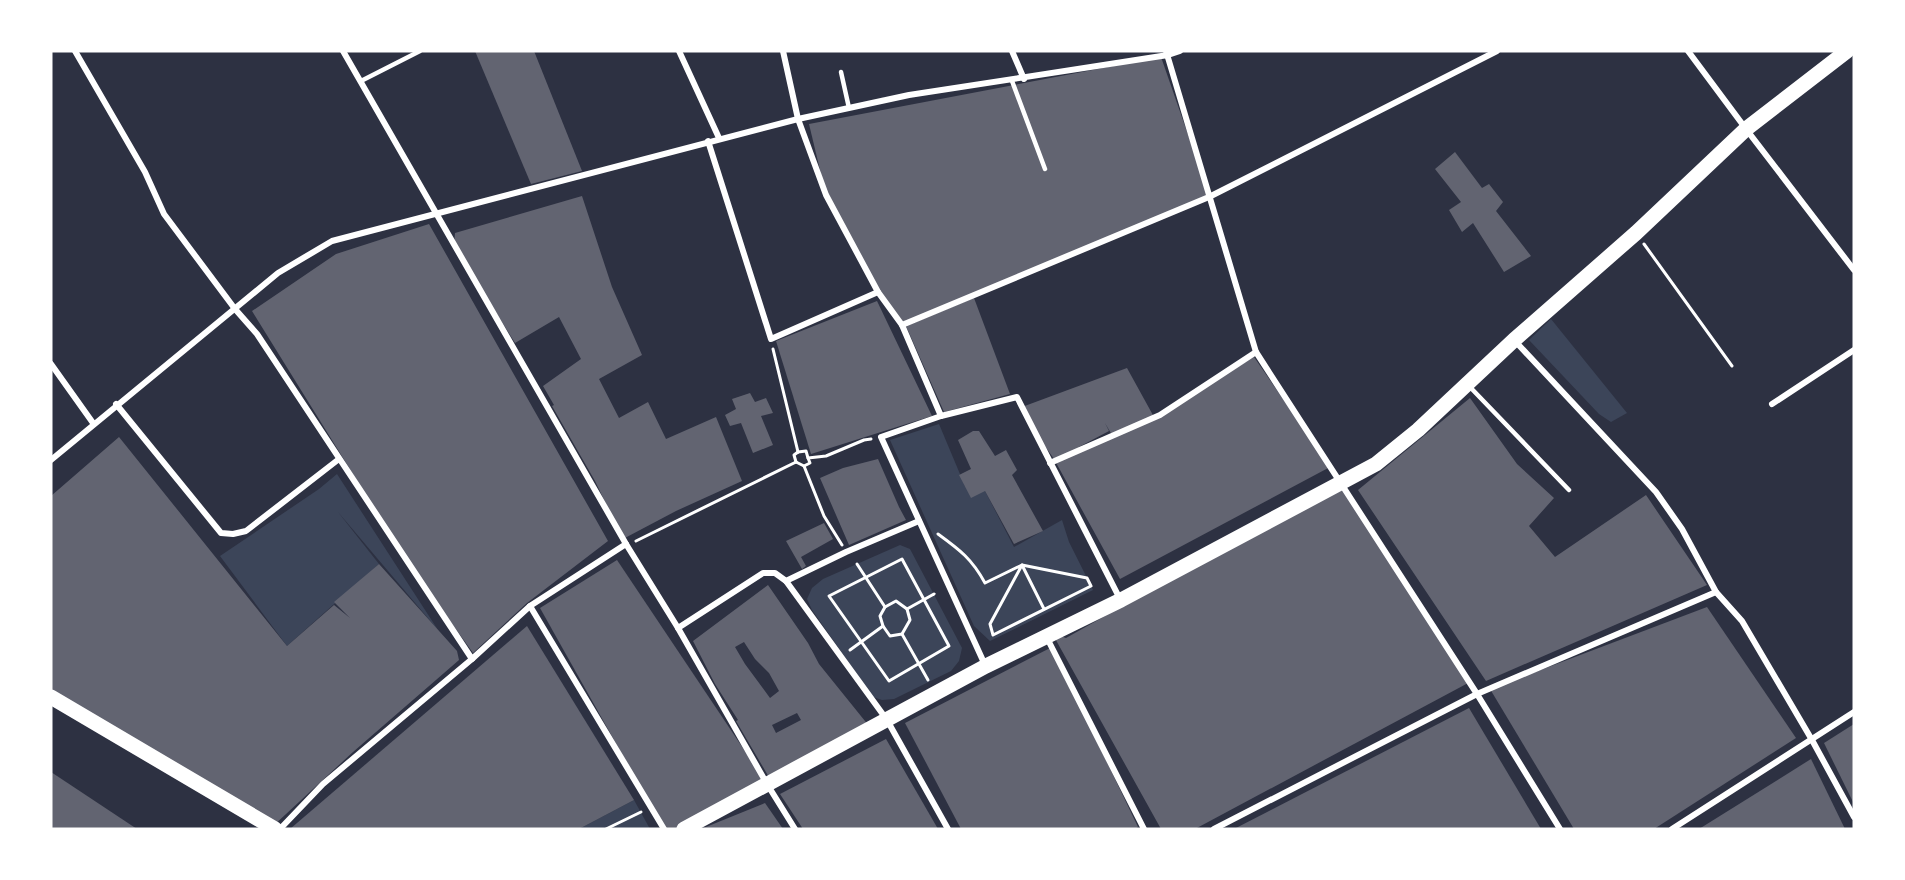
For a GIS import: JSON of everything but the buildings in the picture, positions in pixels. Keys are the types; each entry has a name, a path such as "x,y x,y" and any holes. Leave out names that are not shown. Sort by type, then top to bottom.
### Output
{"main road":[{"path":"684,829 986,666 1120,600 1376,464 1418,430 1514,340 1636,233 1746,129 1847,51"},
{"path":"51,698 275,829"}],"street":[{"path":"75,51 145,171 164,213 235,309 257,334 472,659"},
{"path":"343,51 626,544 678,628 795,829"},
{"path":"679,51 719,138"},
{"path":"783,51 798,119 826,195 878,292 902,325 941,416"},
{"path":"1012,51 1024,79"},
{"path":"51,460 93,423 278,273 332,242 798,119 909,95 1012,81 1180,51"},
{"path":"902,325 1209,197 1497,51"},
{"path":"1688,51 1854,270"},
{"path":"1167,53 1256,352 1478,694 1560,829"},
{"path":"708,141 771,339 878,292"},
{"path":"1514,340 1656,492 1682,529 1716,592 1742,621 1854,817"},
{"path":"1772,404 1854,350"},
{"path":"1050,463 1160,415 1256,352"},
{"path":"51,364 93,423"},
{"path":"986,666 881,437 941,416 1017,397 1120,600"},
{"path":"116,405 221,533 233,534 246,531 339,459"},
{"path":"786,581 919,521"},
{"path":"280,829 323,784 472,659 530,606 626,544"},
{"path":"678,628 763,573 775,573 786,581 887,720 948,829"},
{"path":"1214,829 1478,694 1716,592"},
{"path":"530,606 664,829"},
{"path":"1046,636 1144,829"},
{"path":"1672,829 1854,712"}],"lane":[{"path":"361,81 420,51"},
{"path":"841,72 849,108"},
{"path":"1012,81 1045,169"},
{"path":"1467,384 1569,490"}],"path":[{"path":"1636,233 1732,366"},
{"path":"771,339 798,452"},
{"path":"808,458 826,456 864,440 881,437"},
{"path":"804,466 810,463 806,452 798,452 794,455 796,462 804,466 824,516 846,552"},
{"path":"626,544 633,543 796,462"},
{"path":"919,521 962,551 975,565 985,583 1022,565 1087,578 1091,586 993,635 990,624 1022,565"},
{"path":"902,559 949,646 889,681 829,596 866,577 902,559"},
{"path":"857,564 885,607"},
{"path":"1022,565 1044,610"},
{"path":"907,609 934,594"},
{"path":"897,601 907,609 910,620 902,634 890,636 880,616 885,607 897,601"},
{"path":"844,655 883,626"},
{"path":"902,634 929,682"},
{"path":"606,829 640,811 645,820"}],"shaded area":[{"path":"1551,319 1627,413 1611,422 1599,414 1529,340"},
{"path":"939,424 965,486 985,491 1014,547 1062,520 1069,542 1093,590 990,641 974,626 890,440"},
{"path":"337,474 438,630 338,512 379,564 287,646 220,556 319,489"},
{"path":"900,545 910,549 962,648 959,661 951,671 894,699 882,700 873,697 812,610 807,599 812,588 823,579"},
{"path":"634,800 650,829 579,829"}]}
